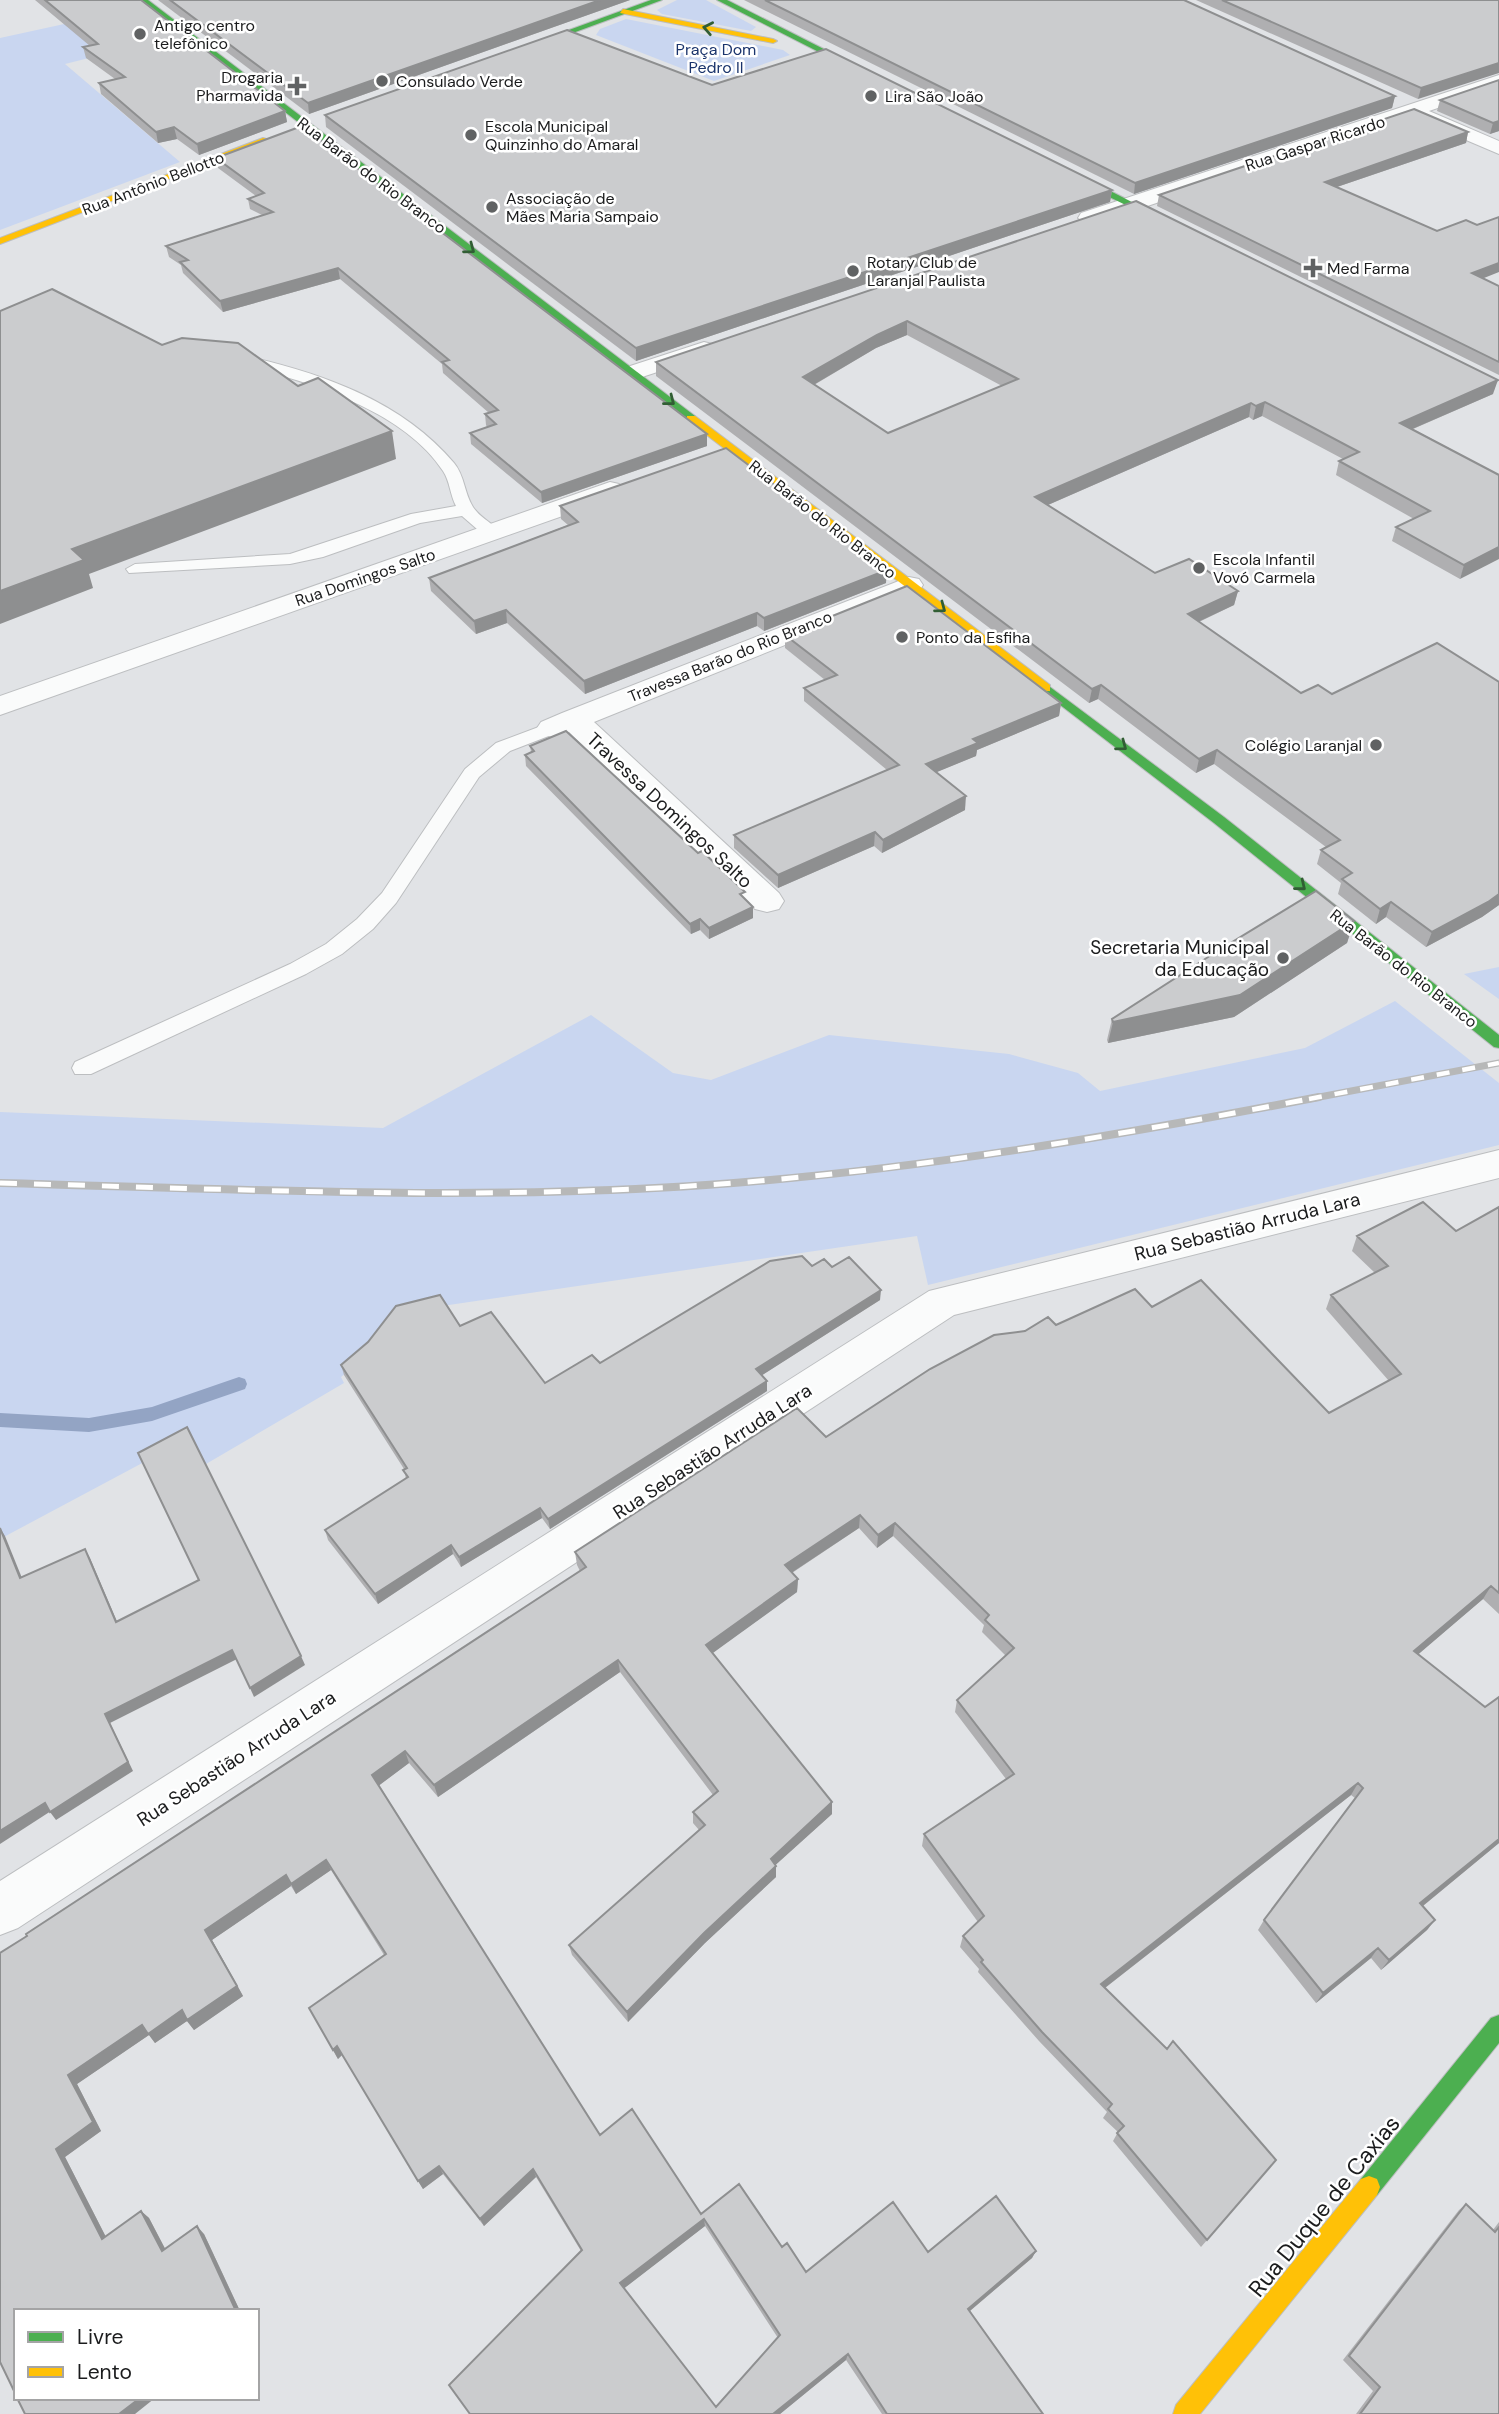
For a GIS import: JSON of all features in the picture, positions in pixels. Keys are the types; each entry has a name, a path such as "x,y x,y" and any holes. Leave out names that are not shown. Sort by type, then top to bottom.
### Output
{"main road":[{"name":"Rua Barão do Rio Branco","path":"142,0 633,373 718,452 909,585 1219,820 1499,1043"},
{"path":"507,54 658,0"},
{"path":"721,0 887,83"},
{"path":"597,4 823,51"},
{"name":"Rua Antônio Bellotto","path":"0,241 328,117"},
{"path":"1046,162 1192,234"},
{"name":"Rua Duque de Caxias","path":"1185,2414 1499,2026"}],"street":[{"path":"570,31 595,41"},
{"path":"794,61 823,51"},
{"name":"Rua Gaspar Ricardo","path":"1066,226 1499,81"},
{"path":"1389,96 1499,148"},
{"path":"633,373 727,341"},
{"name":"Rua Domingos Salto","path":"0,706 630,484"},
{"name":"Travessa Barão do Rio Branco","path":"562,724 909,585"},
{"name":"Travessa Domingos Salto","path":"562,724 767,901"},
{"name":"Rua Sebastião Arruda Lara","path":"0,1910 943,1302 1499,1164"}],"lane":[{"path":"226,357 315,381 394,420 424,442 452,470 465,510 491,532"},
{"path":"135,569 193,563 290,559 317,553 417,518 465,510"},
{"path":"83,1068 298,969 334,948 365,924 389,898 472,773 503,747 562,724"}],"green space":[{"name":"Praça Dom Pedro II","path":"677,0 706,0 756,27 751,31 662,14 657,10"},
{"name":"Praça Dom Pedro II","path":"626,19 783,50 790,55 714,81 596,35 600,29"},
{"path":"78,21 105,54 65,64 180,162 0,230 0,38"},
{"path":"1499,967 1499,999 1464,974"},
{"path":"1395,1001 1499,1083 1499,1145 928,1285 917,1236 442,1306 371,1352 341,1377 344,1383 206,1464 191,1437 0,1539 0,1112 383,1128 591,1015 673,1073 711,1080 829,1035 1009,1054 1078,1073 1100,1091 1305,1048"}],"building":[{"path":"45,0 141,0 285,111 197,144 174,127 156,132 99,83 125,77 83,47 98,44"},
{"path":"170,0 600,0 308,103"},
{"path":"765,0 1184,0 1395,96 1135,183"},
{"path":"1222,0 1499,0 1499,63 1421,88"},
{"path":"567,30 712,85 826,49 1112,190 636,348 325,115"},
{"path":"1499,80 1499,121 1493,123 1440,100"},
{"path":"1414,109 1468,132 1325,182 1437,231 1466,220 1477,225 1499,217 1499,263 1472,273 1499,286 1499,362 1159,195"},
{"path":"302,126 707,434 541,492 470,433 496,424 485,414 498,410 442,362 449,360 338,268 220,301 180,262 188,260 166,246 273,212 248,199 264,193 216,158"},
{"path":"1136,201 1498,380 1400,423 1499,475 1499,547 1464,565 1396,527 1430,511 1339,461 1359,452 1265,402 1256,406 1251,403 1035,497 1155,573 1189,559 1238,591 1188,614 1301,693 1318,685 1332,694 1437,643 1499,682 1499,894 1432,932 1391,902 1380,909 1342,879 1352,873 1321,850 1340,840 1217,750 1199,759 1101,685 1092,689 656,362","holes":["907,321 1018,379 888,433 803,377"]},
{"path":"52,289 162,345 182,338 238,343 298,386 318,378 392,431 72,549 84,560 0,591 0,311"},
{"path":"726,448 887,570 764,618 757,613 584,681 506,610 474,621 429,578 578,522 560,506"},
{"path":"907,586 1061,703 973,739 978,743 926,764 966,796 883,840 875,832 778,875 734,835 899,765 804,688 837,675 785,635"},
{"path":"566,731 698,853 702,851 745,892 740,894 753,907 709,928 700,919 690,924 525,755 534,751 530,746"},
{"path":"1316,891 1354,921 1240,995 1113,1022 1112,1019"},
{"path":"1423,1202 1456,1231 1499,1207 1499,1593 1491,1586 1414,1651 1485,1707 1499,1697 1499,1839 1420,1903 1435,1920 1389,1960 1378,1948 1323,1993 1264,1920 1363,1788 1358,1783 1101,1984 1167,2049 1173,2041 1276,2160 1207,2240 1117,2133 1124,2126 1108,2109 1112,2104 1042,2032 981,1962 983,1960 963,1936 984,1916 924,1834 1014,1774 957,1700 1014,1648 985,1620 989,1615 895,1523 878,1535 860,1515 785,1565 798,1579 706,1645 832,1802 771,1859 776,1866 704,1933 627,2012 569,1945 705,1825 693,1812 718,1791 618,1660 434,1785 405,1751 372,1775 600,2135 632,2109 701,2214 739,2184 782,2247 787,2243 806,2272 893,2202 928,2252 996,2196 1036,2251 968,2309 1043,2414 887,2414 848,2354 773,2414 470,2414 449,2385 582,2250 533,2169 480,2219 439,2166 418,2181 337,2046 333,2050 309,2008 386,1954 326,1860 291,1884 286,1875 205,1930 237,1986 187,2020 182,2010 148,2034 142,2025 68,2075 93,2122 56,2149 102,2239 141,2211 162,2251 197,2226 235,2309 14,2309 14,2391 0,2362 0,1953 586,1567 575,1552 797,1408 826,1437 930,1369 994,1335 1025,1331 1048,1317 1056,1325 1135,1289 1152,1307 1201,1280 1329,1413 1401,1374 1331,1295 1388,1266 1357,1236","holes":["704,2219 780,2335 716,2407 620,2283"]},
{"path":"802,1256 812,1266 824,1259 832,1267 849,1257 881,1290 756,1369 767,1381 548,1519 540,1508 459,1557 451,1545 375,1594 325,1530 408,1477 403,1470 407,1468 341,1365 368,1342 396,1306 440,1295 460,1326 491,1312 545,1383 592,1355 600,1363 770,1261"},
{"path":"187,1427 301,1656 250,1688 232,1650 105,1714 128,1762 50,1812 45,1803 0,1831 0,1528 20,1578 85,1549 116,1622 199,1580 138,1453"},
{"path":"1466,2204 1495,2232 1499,2227 1499,2414 1360,2414 1380,2387 1349,2356"},
{"path":"18,2400 137,2400 119,2414 25,2414"}],"waterway":[{"path":"0,1420 89,1425 152,1414 239,1384"}],"railway":[{"path":"1309,1099 1499,1063"},
{"path":"0,1183 441,1193 618,1190 706,1185 860,1171 1014,1150 1319,1097"}],"traffic: fast":[{"path":"143,0 691,418"},
{"path":"521,49 658,0"},
{"path":"721,0 869,74"},
{"path":"1064,171 1177,227"},
{"path":"1046,688 1219,820 1499,1043"},
{"path":"1369,2187 1499,2026"}],"traffic: slow":[{"path":"623,11 773,41"},
{"path":"0,241 266,140"},
{"path":"691,418 1046,688"},
{"path":"1185,2414 1369,2187"}],"place":[{"name":"Antigo centro telefônico","path":"140,34"},
{"name":"Consulado Verde","path":"382,81"},
{"name":"Drogaria Pharmavida","path":"297,86"},
{"name":"Lira São João","path":"871,96"},
{"name":"Escola Municipal Quinzinho do Amaral","path":"471,135"},
{"name":"Associação de Mães Maria Sampaio","path":"492,207"},
{"name":"Med Farma","path":"1313,268"},
{"name":"Rotary Club de Laranjal Paulista","path":"853,271"},
{"name":"Escola Infantil Vovó Carmela","path":"1199,568"},
{"name":"Ponto da Esfiha","path":"902,637"},
{"name":"Colégio Laranjal","path":"1376,745"},
{"name":"Secretaria Municipal da Educação","path":"1283,958"}]}
